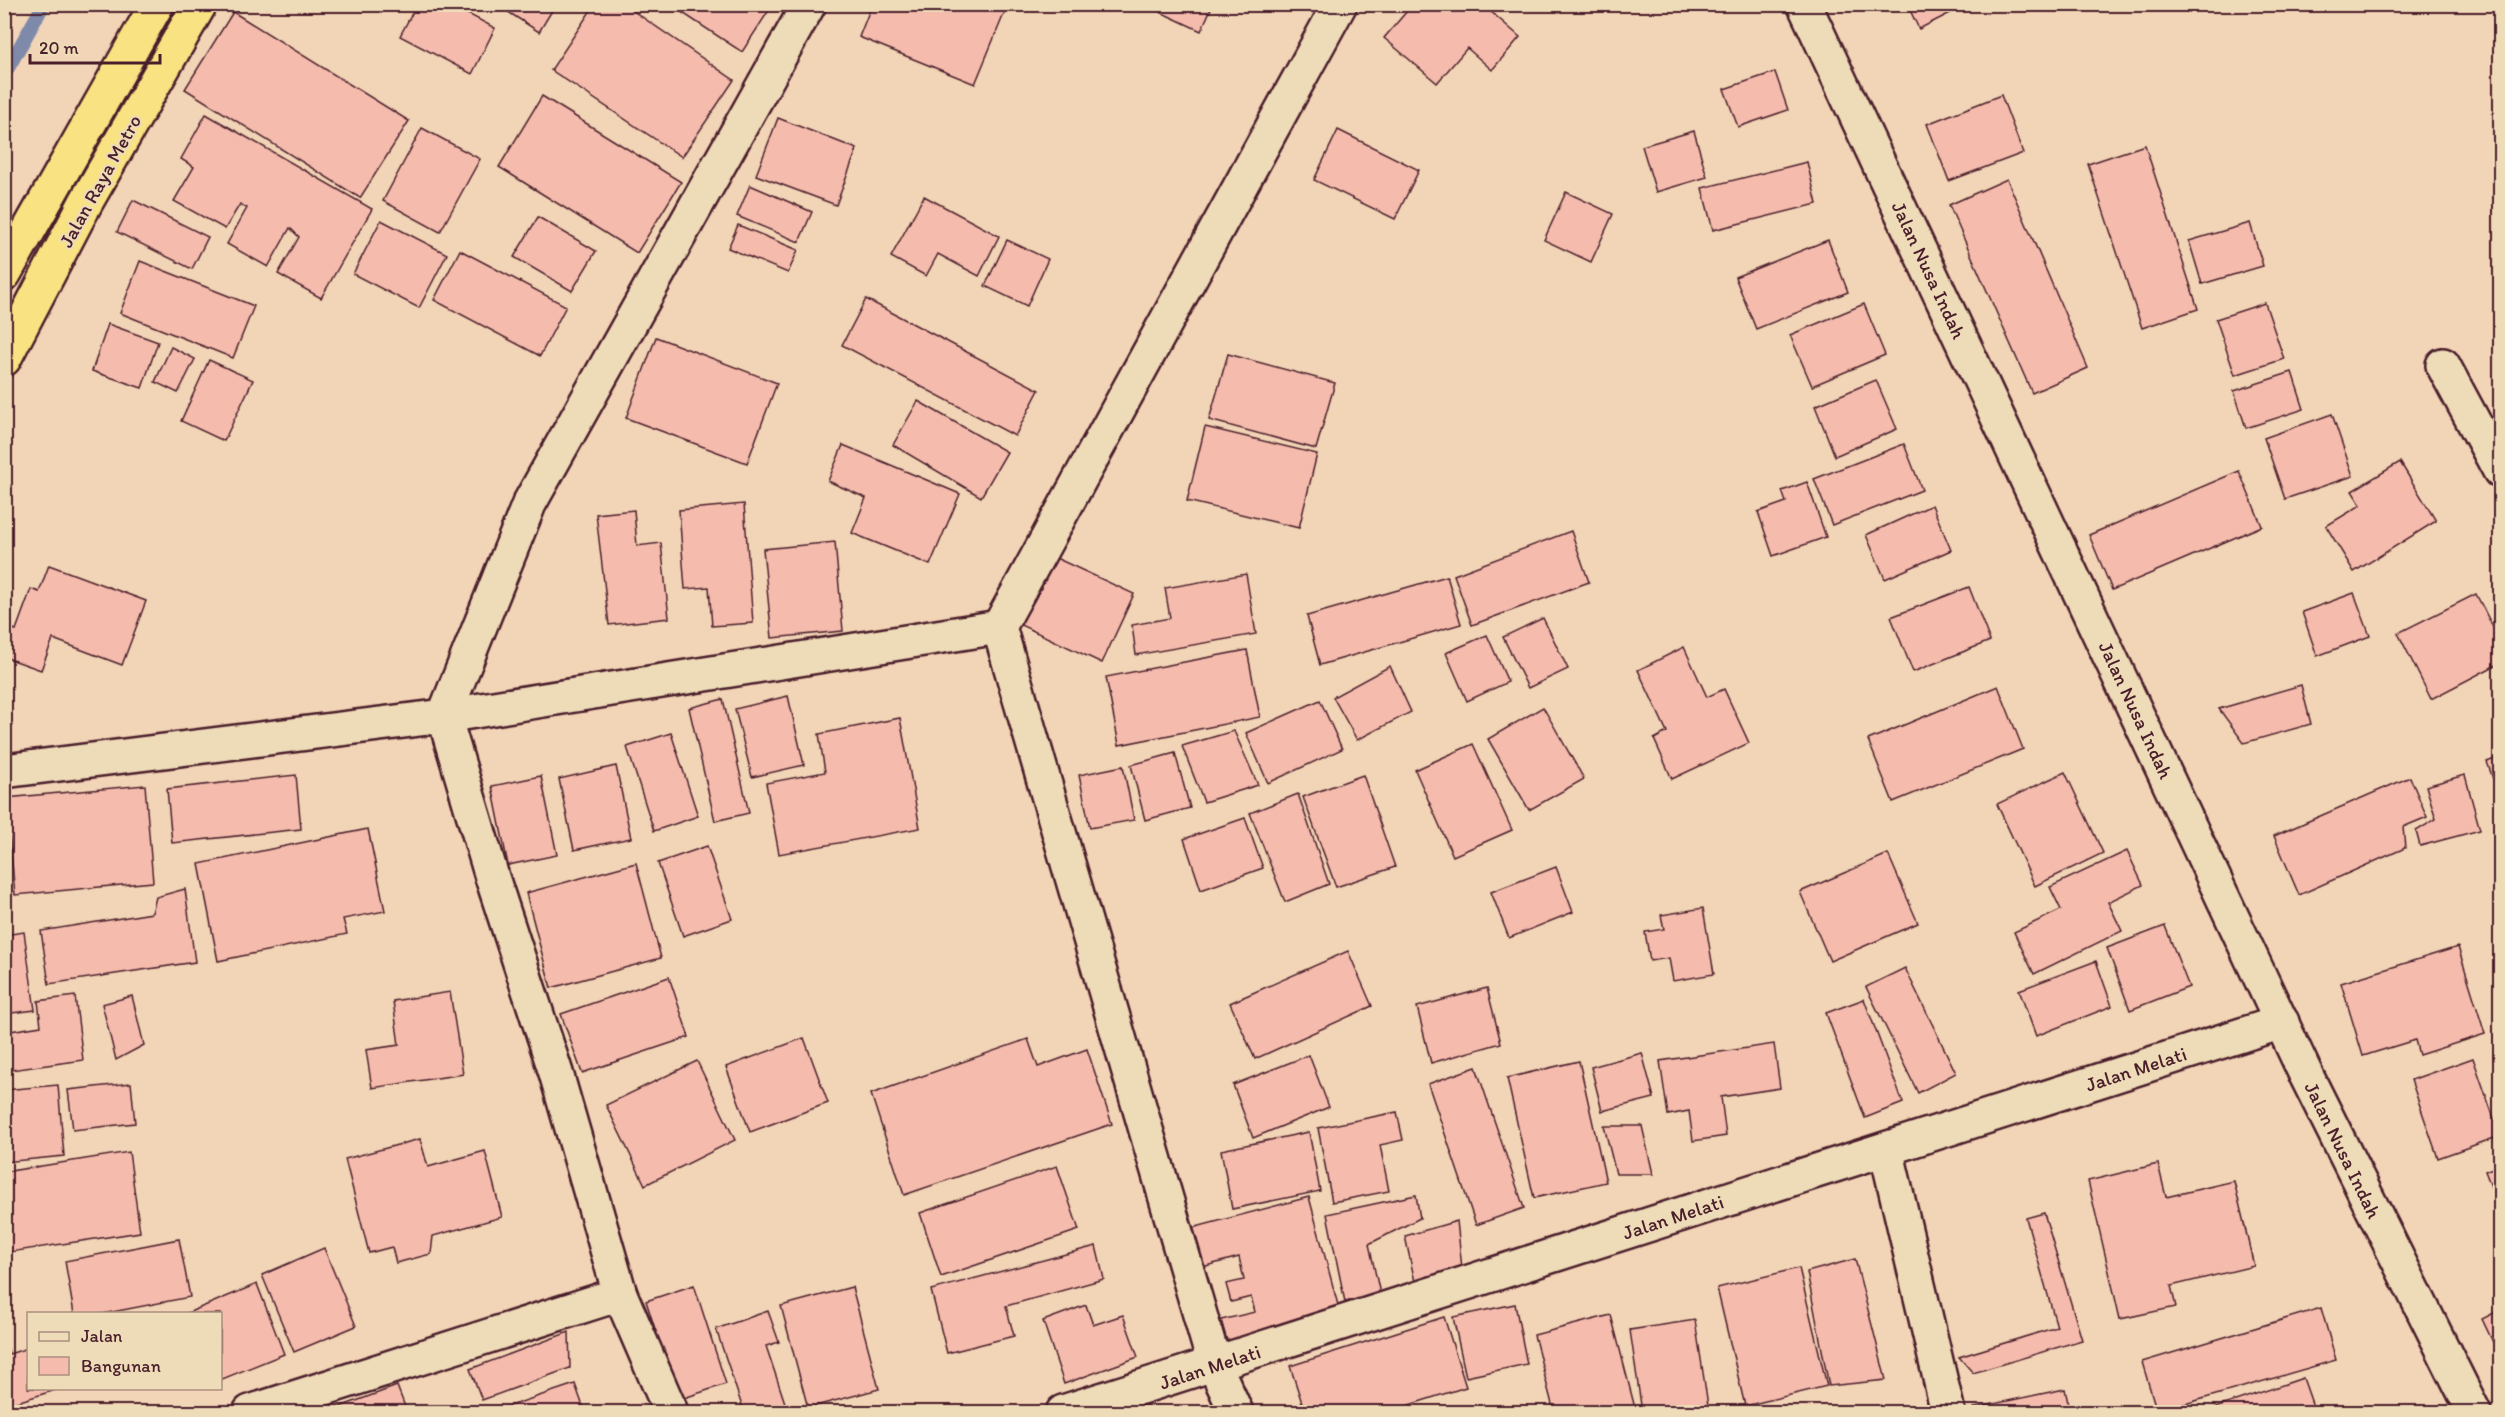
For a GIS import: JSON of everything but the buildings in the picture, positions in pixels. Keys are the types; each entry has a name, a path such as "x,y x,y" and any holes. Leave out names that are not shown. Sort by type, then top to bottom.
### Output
{"highway":[{"path":"4,274 157,4"},
{"name":"Jalan Raya Metro","path":"4,359 86,202 200,4"}],"street":[{"path":"671,1413 620,1294 556,1073 492,877 444,716 529,504 810,4"},
{"path":"1236,1413 1215,1366 999,627 1340,4"},
{"name":"Jalan Nusa Indah","path":"1804,4 2307,1077 2474,1413"},
{"path":"2443,365 2500,471"},
{"path":"4,771 444,716 999,627"},
{"name":"Jalan Melati","path":"1063,1413 2282,1022"},
{"path":"1886,1149 1948,1413"},
{"path":"250,1413 620,1294"},
{"path":"2491,1413 2500,1408"}],"waterway":[{"path":"4,75 44,4"}]}
